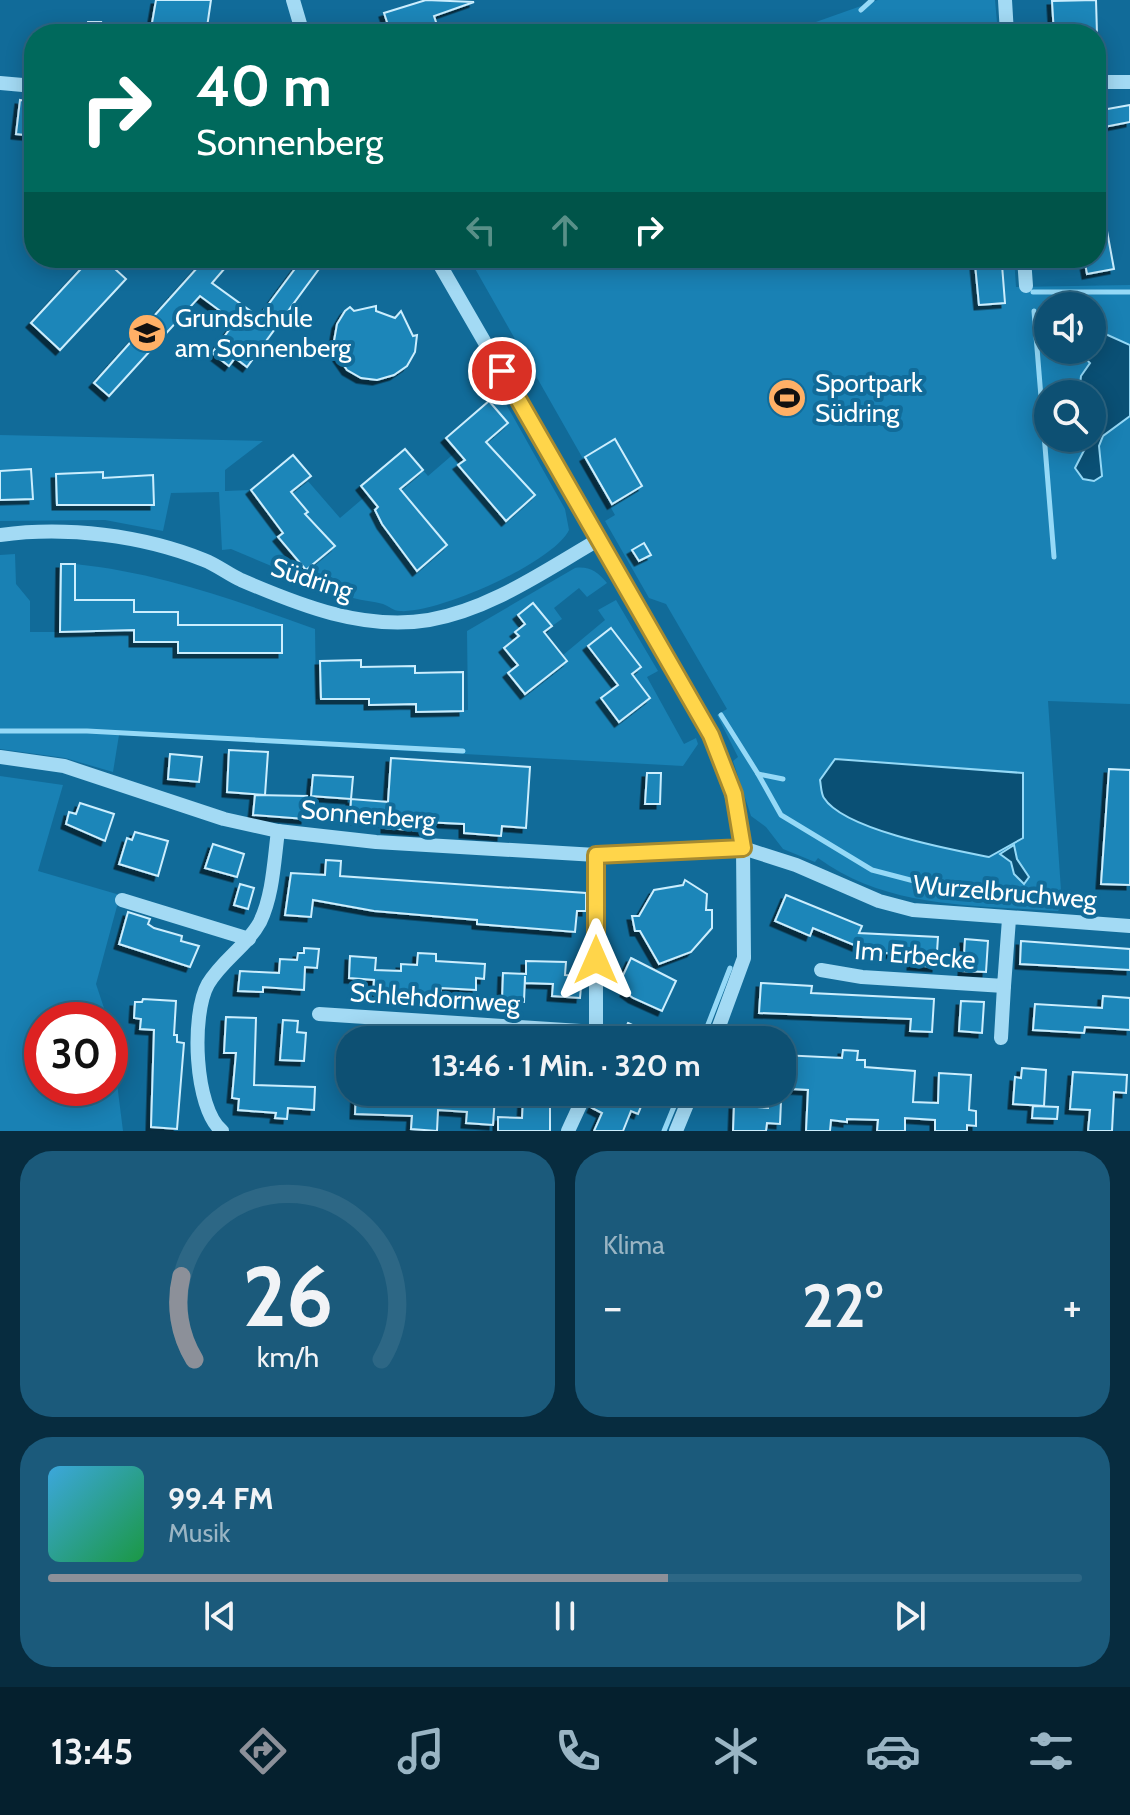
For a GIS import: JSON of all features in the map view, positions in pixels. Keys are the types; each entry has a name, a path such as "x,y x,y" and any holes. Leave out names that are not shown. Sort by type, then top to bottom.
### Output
{"street":[{"path":"293,0 300,24"},
{"path":"1005,0 1006,24"},
{"path":"1106,82 1130,82"},
{"path":"0,83 24,85"},
{"path":"442,268 722,757 734,794 743,848 744,958 719,1026"},
{"path":"1025,268 1026,286"},
{"name":"Südring","path":"0,535 77,533 158,546 204,560 312,609 399,623 470,610 598,540"},
{"name":"Sonnenberg","path":"0,757 64,766 224,819 278,831 376,842 596,855 743,848"},
{"path":"216,1129 204,1099 198,1012 202,997 218,969 249,939 266,908 278,831"},
{"name":"Wurzelbruchweg","path":"743,848 896,906 1009,919 1130,926"},
{"path":"596,855 596,1026"},
{"path":"122,900 249,939"},
{"name":"Im Erbecke","path":"1001,1038 1009,919"},
{"name":"Im Erbecke","path":"821,970 862,977 1004,986"},
{"name":"Schlehdornweg","path":"319,1014 470,1026"},
{"path":"568,1131 580,1106"},
{"path":"676,1131 686,1106"}],"shaded area":[{"path":"878,0 995,0 997,24 810,24"},
{"name":"Sportpark Südring","path":"475,268 1015,268 1016,287 1130,285 1130,704 1048,701 1062,905 1058,911 964,905 902,896 845,875 818,858 815,862 783,849 766,827 751,816 733,761 738,757 717,715 727,709 666,604 649,598 605,521 615,515"},
{"path":"1106,334 1130,345 1130,416 1106,434 1106,380 1081,380 1089,364 1106,364"},
{"path":"491,388 497,388 565,509 569,530 559,543 518,571 440,604 398,611 383,604 353,598 356,587 339,582 336,593 231,549 222,550 219,492 171,493 163,531 105,520 0,521 0,435 263,441 225,470 225,491 251,490 293,455 310,476 307,480 340,518 367,495 361,486 405,449 428,476 457,451 446,438 489,401 484,395"},
{"path":"1083,452 1100,452 1102,476 1094,481 1083,479 1075,468"},
{"path":"15,554 16,584 30,601 30,632 74,632 75,564 137,574 226,598 315,629 316,699 369,699 369,705 416,704 416,712 468,710 467,631 575,568 589,569 607,583 587,597 579,588 554,608 562,619 552,626 533,603 518,615 525,624 515,632 519,637 504,648 518,665 508,673 526,694 567,661 563,655 605,620 598,610 616,600 658,671 647,677 684,744 696,738 698,744 683,766 119,735 113,772 65,758 0,749 0,555"},
{"path":"835,759 1023,773 1023,838 989,857 900,837 853,820 835,809 822,794 820,780"},
{"path":"0,776 63,785 38,871 120,895 96,984 102,1002 24,1002 24,1106 120,1106 123,1131 0,1131"},
{"path":"1014,845 1017,859 1029,877 1024,884 1014,874 1011,862 1000,854"}],"building":[{"path":"156,0 211,0 207,24 152,23"},
{"path":"426,0 474,2 434,16 437,24 388,24 384,13"},
{"path":"1096,0 1097,24 1053,24 1052,1"},
{"path":"20,100 24,101 24,135 16,134"},
{"path":"1130,105 1130,122 1106,127 1106,109"},
{"path":"1106,231 1114,269 1087,274 1086,268 1106,268"},
{"path":"82,268 114,268 126,279 60,350 31,323"},
{"path":"197,268 225,268 212,283 259,317 296,268 320,268 247,367 235,358 229,366 212,353 235,322 200,296 109,396 94,383"},
{"path":"975,268 1002,268 1005,303 979,305"},
{"path":"376,306 376,311 395,318 401,311 413,336 417,335 415,352 407,366 394,375 377,380 361,378 347,370 338,357 334,341 337,324 345,311 350,307 354,311"},
{"path":"489,401 508,423 486,442 535,495 506,521 458,465 465,460 446,438"},
{"path":"615,439 642,486 612,504 585,457"},
{"path":"405,449 423,470 400,489 447,545 417,571 382,524 375,510 378,507 361,486"},
{"path":"293,455 311,476 291,492 308,512 305,514 335,546 306,570 278,537 283,533 251,490"},
{"path":"31,469 33,499 0,500 0,471"},
{"path":"103,472 103,478 153,475 154,505 57,505 56,474"},
{"path":"644,543 651,555 639,561 632,550"},
{"path":"61,564 75,564 75,600 134,600 134,612 178,612 178,625 282,625 282,653 178,653 178,642 134,642 134,630 60,632"},
{"path":"533,603 552,626 544,632 567,661 525,694 508,673 518,665 504,648 519,636 515,632 525,624 518,615"},
{"path":"611,628 641,667 632,674 650,698 619,722 601,698 618,685 588,646"},
{"path":"361,660 361,667 415,666 415,673 463,672 463,711 416,712 416,704 369,705 369,699 321,699 320,661"},
{"path":"229,750 268,752 265,795 227,792"},
{"path":"170,754 202,757 199,782 168,779"},
{"path":"391,758 530,767 526,828 502,826 501,836 464,833 464,824 424,822 424,831 386,828 386,822 350,819 351,799 388,802"},
{"path":"1109,769 1130,770 1130,885 1101,884"},
{"path":"647,773 661,773 660,804 645,804"},
{"path":"313,775 353,777 351,799 311,796"},
{"path":"255,795 307,796 305,819 253,815"},
{"path":"80,803 114,814 105,841 66,824 69,812 76,814"},
{"path":"135,832 168,841 158,876 119,864 127,838 132,840"},
{"path":"213,844 244,854 237,877 205,868"},
{"path":"326,860 341,861 340,876 586,893 586,911 577,911 575,932 477,924 477,920 374,911 313,900 311,917 285,915 291,873 325,875"},
{"path":"685,880 707,894 706,910 712,910 712,928 691,952 659,964 640,931 635,931 632,916 639,916 654,890 683,885"},
{"path":"240,884 254,888 248,909 234,905"},
{"path":"786,895 862,926 859,933 938,937 936,967 912,965 913,955 871,952 813,928 810,936 775,921"},
{"path":"128,912 150,919 148,924 154,928 182,936 181,941 199,946 190,967 119,944"},
{"path":"965,939 988,941 986,972 963,971"},
{"path":"1021,941 1130,949 1130,970 1020,964"},
{"path":"304,948 319,949 317,968 305,967 304,990 263,987 263,992 238,991 240,971 279,973 280,959 297,960 298,953 304,953"},
{"path":"418,953 436,954 436,961 485,964 484,979 476,978 476,990 441,988 440,998 373,993 374,980 349,978 350,956 376,958 375,970 401,971 401,964 417,965"},
{"path":"631,958 676,981 662,1011 633,998 625,992 627,988 619,984"},
{"path":"526,961 566,962 565,975 582,976 580,998 552,996 553,984 525,983 525,976 524,1002 502,1000 503,973 526,974"},
{"path":"761,983 812,986 811,993 934,999 932,1032 910,1031 911,1019 759,1013"},
{"path":"1103,996 1130,998 1130,1030 1085,1027 1084,1033 1033,1030 1035,1004 1102,1008"},
{"path":"143,999 176,1001 174,1035 177,1035 177,1042 184,1043 177,1129 151,1127 154,1030 140,1029 141,1019 134,1018 135,1002 142,1002"},
{"path":"961,1001 984,1002 982,1033 959,1031"},
{"path":"226,1017 256,1018 254,1085 315,1087 314,1110 288,1108 287,1119 275,1118 276,1113 238,1110 239,1099 232,1098 236,1053 224,1053"},
{"path":"283,1020 298,1021 297,1032 306,1033 304,1061 280,1060"},
{"path":"843,1050 858,1051 857,1060 865,1060 865,1067 915,1071 913,1102 938,1103 939,1073 971,1075 969,1110 976,1111 976,1126 967,1125 967,1131 935,1131 935,1120 905,1118 905,1131 877,1131 878,1120 847,1119 847,1122 831,1120 830,1131 806,1131 808,1090 796,1089 796,1056 842,1058"},
{"path":"1022,1068 1046,1070 1044,1106 1013,1104 1015,1077 1021,1078"},
{"path":"1073,1072 1127,1075 1126,1093 1114,1092 1112,1131 1088,1131 1090,1110 1070,1109"},
{"path":"355,1106 494,1106 493,1125 466,1123 467,1112 438,1110 437,1131 411,1129 412,1116 355,1114"},
{"path":"523,1106 550,1106 550,1131 498,1131 498,1117 522,1118"},
{"path":"641,1106 638,1114 631,1111 623,1131 594,1131 602,1113 592,1108"},
{"path":"734,1106 781,1106 780,1124 767,1123 766,1131 733,1131"},
{"path":"1033,1106 1058,1107 1057,1119 1032,1118"}],"waterway":[{"path":"861,10 872,0"},
{"path":"1033,292 1130,292"},
{"path":"1038,364 1054,557"},
{"path":"721,715 758,774 783,779"},
{"path":"0,731 87,731 463,751"},
{"path":"758,774 781,815 872,870 918,882"},
{"path":"707,1026 730,968"},
{"path":"664,1131 674,1106"}],"place":[{"name":"Grundschule am Sonnenberg","path":"147,333"},
{"name":"Sportpark Südring","path":"787,398"}],"route":[{"path":"502,371 711,735 734,794 743,848 596,855 596,960"}]}
